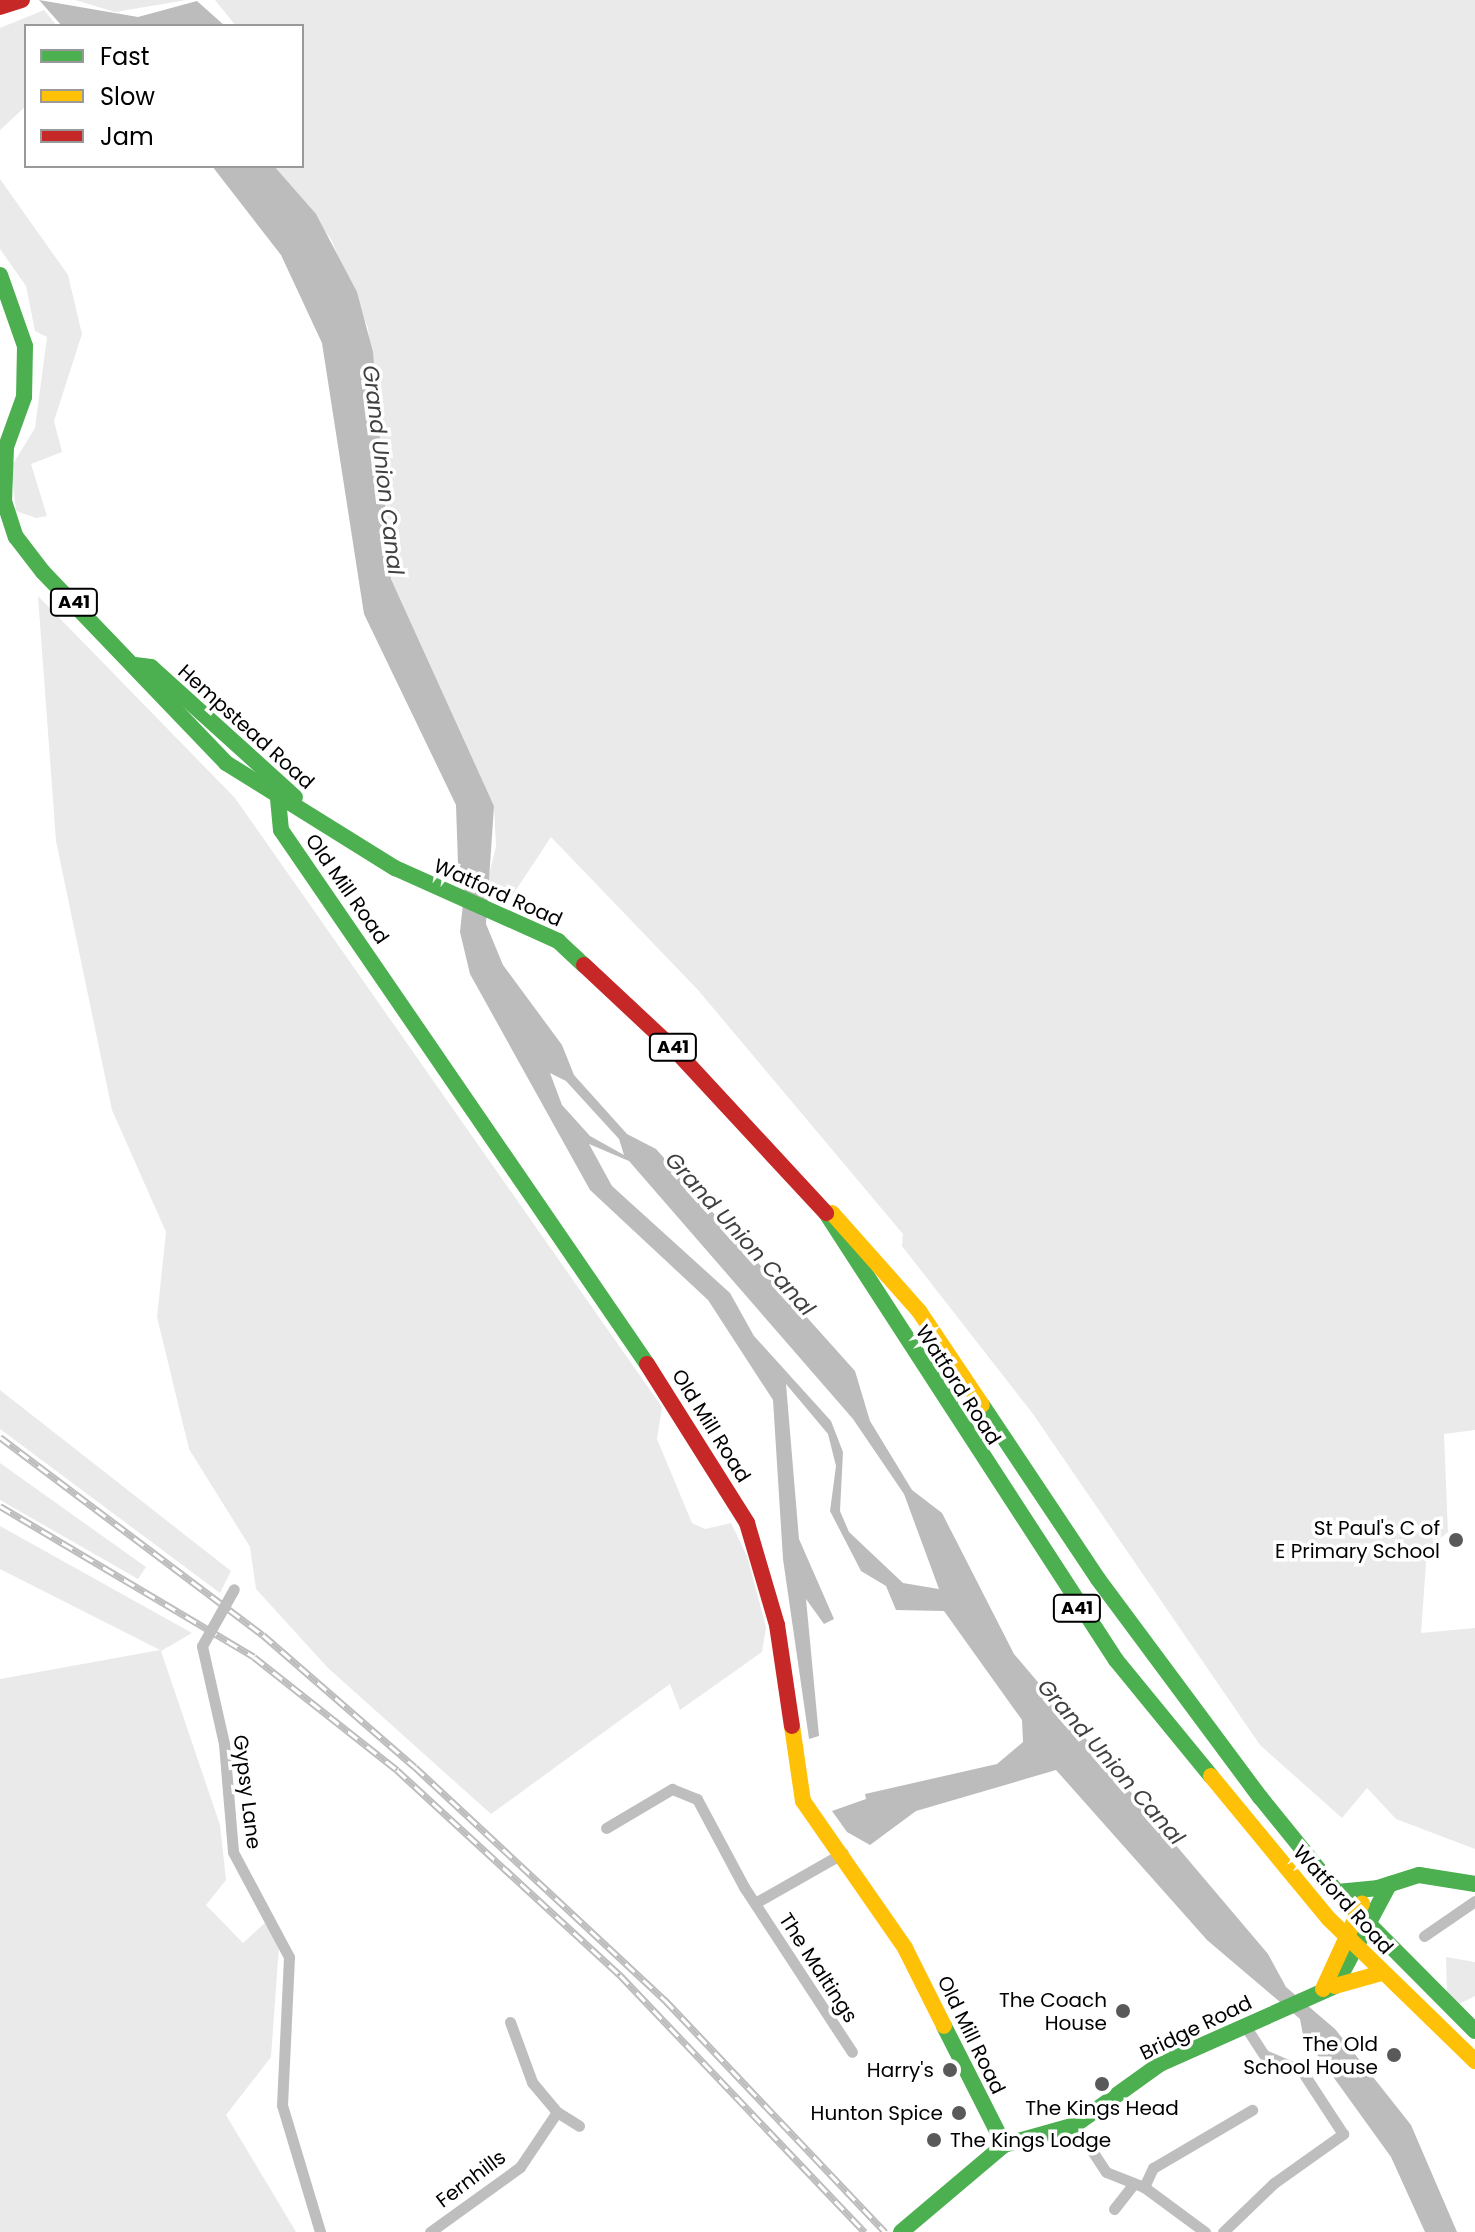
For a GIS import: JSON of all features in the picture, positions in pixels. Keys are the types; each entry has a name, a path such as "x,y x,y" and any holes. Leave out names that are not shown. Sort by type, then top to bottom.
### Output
{"main road":[{"path":"0,7 22,0"},
{"path":"0,275 21,321 25,364 0,423"},
{"name":"Hempstead Road","path":"25,364 2,484 8,535 135,665 141,682 226,763 278,797"},
{"name":"Hempstead Road","path":"135,665 151,667 327,827"},
{"name":"Old Mill Road","path":"275,779 281,830 585,1266 747,1523 777,1625 803,1801 843,1853 918,1970 1004,2145"},
{"name":"A41","path":"278,797 327,827"},
{"name":"Watford Road","path":"327,827 445,893 511,918 590,965 817,1200 864,1242 919,1311 1098,1579 1337,1892 1475,2031"},
{"name":"Watford Road","path":"817,1200 1071,1599 1350,1940 1475,2061"},
{"path":"1337,1892 1384,1886 1419,1875 1475,1884"},
{"path":"1323,1990 1360,1917 1384,1886"},
{"name":"Bridge Road","path":"1004,2145 1075,2125 1160,2064 1323,1990 1382,1973"},
{"path":"901,2232 1004,2145"}],"street":[{"name":"Gypsy Lane","path":"234,1589 202,1646 224,1744 233,1852 289,1957 282,2105 320,2232"},
{"name":"The Maltings","path":"606,1828 662,1793 690,1793 755,1903 852,2052"},
{"name":"The Maltings","path":"755,1903 843,1853"},
{"path":"1424,1936 1475,1901"},
{"path":"510,2022 532,2082 557,2112 579,2126"},
{"path":"1223,2232 1274,2183 1343,2134 1302,2071 1260,2052 1245,2026"},
{"path":"1114,2209 1153,2168 1252,2110"},
{"name":"Fernhills","path":"430,2232 520,2167 557,2112"},
{"path":"1075,2125 1096,2164 1139,2186 1202,2231"}],"shaded area":[{"path":"39,0 138,17 197,1 223,24 60,24"},
{"path":"75,0 187,0 115,12"},
{"path":"215,0 1475,0 1475,1430 1444,1434 1448,1532 1427,1549 1421,1633 1475,1628 1475,1849 1396,1819 1367,1788 1342,1818 1260,1745 1033,1414 902,1246 903,1234 698,990 551,837 510,899 485,890 496,847 494,806 391,579 368,328 331,239 276,168 304,168 304,24 234,24"},
{"path":"44,10 55,24 24,24 24,108 0,130 0,28"},
{"path":"214,168 276,168 316,214 357,292 373,352 391,579 494,806 486,924 503,965 562,1045 574,1075 627,1134 656,1149 855,1371 870,1421 912,1490 942,1513 1014,1654 1268,1954 1286,1987 1335,2029 1411,2125 1457,2232 1425,2232 1391,2157 1303,2035 1300,2019 1207,1940 1056,1770 916,1811 870,1845 847,1832 832,1811 866,1799 865,1794 997,1764 1023,1742 1022,1720 944,1611 896,1610 886,1586 861,1571 830,1511 836,1466 828,1434 786,1384 799,1539 834,1619 824,1624 806,1599 819,1736 809,1739 783,1559 773,1400 708,1300 590,1190 470,974 460,932 466,875 458,864 456,805 364,614 322,343 281,255","holes":["550,1073 566,1081 619,1139 624,1155 590,1136 562,1105","589,1144 629,1161 853,1419 904,1494 939,1589 903,1583 849,1532 840,1511 843,1452 831,1421 754,1336 730,1293 612,1186"]},
{"path":"0,179 68,275 82,334 54,421 62,452 31,464 47,516 36,518 16,511 11,467 35,428 47,337 35,331 26,286 0,249"},
{"path":"38,596 235,798 662,1407 657,1439 692,1523 705,1529 731,1523 747,1556 766,1627 762,1652 680,1710 670,1684 491,1814 328,1668 256,1589 250,1547 189,1449 157,1317 166,1232 112,1110 56,841"},
{"path":"0,1390 231,1571 220,1593 0,1429"},
{"path":"0,1463 146,1567 138,1579 0,1500"},
{"path":"0,1526 192,1633 161,1651 220,1825 226,1880 206,1905 243,1943 268,1920 279,1946 271,2057 226,2115 296,2232 0,2232 0,1679 160,1650 0,1569"},
{"path":"1446,1957 1475,1962 1475,1996 1459,2004 1447,1993"}],"railway":[{"path":"0,1437 263,1635 415,1767 665,2000 885,2232"},
{"path":"0,1506 254,1657 397,1770 620,1975 865,2232"}],"traffic: fast":[{"path":"0,275 25,346 24,397 6,447 4,501 16,537 43,572 226,763 395,868 558,941 584,965"},
{"path":"135,665 151,667 295,797"},
{"path":"277,788 281,830 647,1364"},
{"path":"826,1213 1116,1660 1211,1776"},
{"path":"982,1405 1098,1579 1260,1797 1337,1892 1475,2031"},
{"path":"1378,1888 1419,1875 1475,1884"},
{"path":"901,2232 1004,2145 1075,2125 1160,2064 1335,1986 1389,1885"},
{"path":"1337,1892 1379,1888"},
{"path":"944,2026 1004,2145"}],"traffic: slow":[{"path":"832,1213 919,1311 982,1405"},
{"path":"792,1726 803,1801 905,1948 944,2026"},
{"path":"1211,1776 1329,1919 1475,2061"},
{"path":"1323,1989 1362,1904"},
{"path":"1335,1986 1382,1973"}],"traffic: jam":[{"path":"0,7 22,0"},
{"path":"584,965 676,1051 826,1213"},
{"path":"647,1364 747,1523 777,1625 792,1726"}],"place":[{"name":"St Paul's C of E Primary School","path":"1456,1540"},
{"name":"The Coach House","path":"1123,2011"},
{"name":"The Old School House","path":"1394,2055"},
{"name":"Harry's","path":"950,2070"},
{"name":"The Kings Head","path":"1102,2084"},
{"name":"Hunton Spice","path":"959,2113"},
{"name":"The Kings Lodge","path":"934,2140"}],"water label":[{"name":"Grand Union Canal","path":"383,470"},
{"name":"Grand Union Canal","path":"740,1234"},
{"name":"Grand Union Canal","path":"1111,1762"}]}
